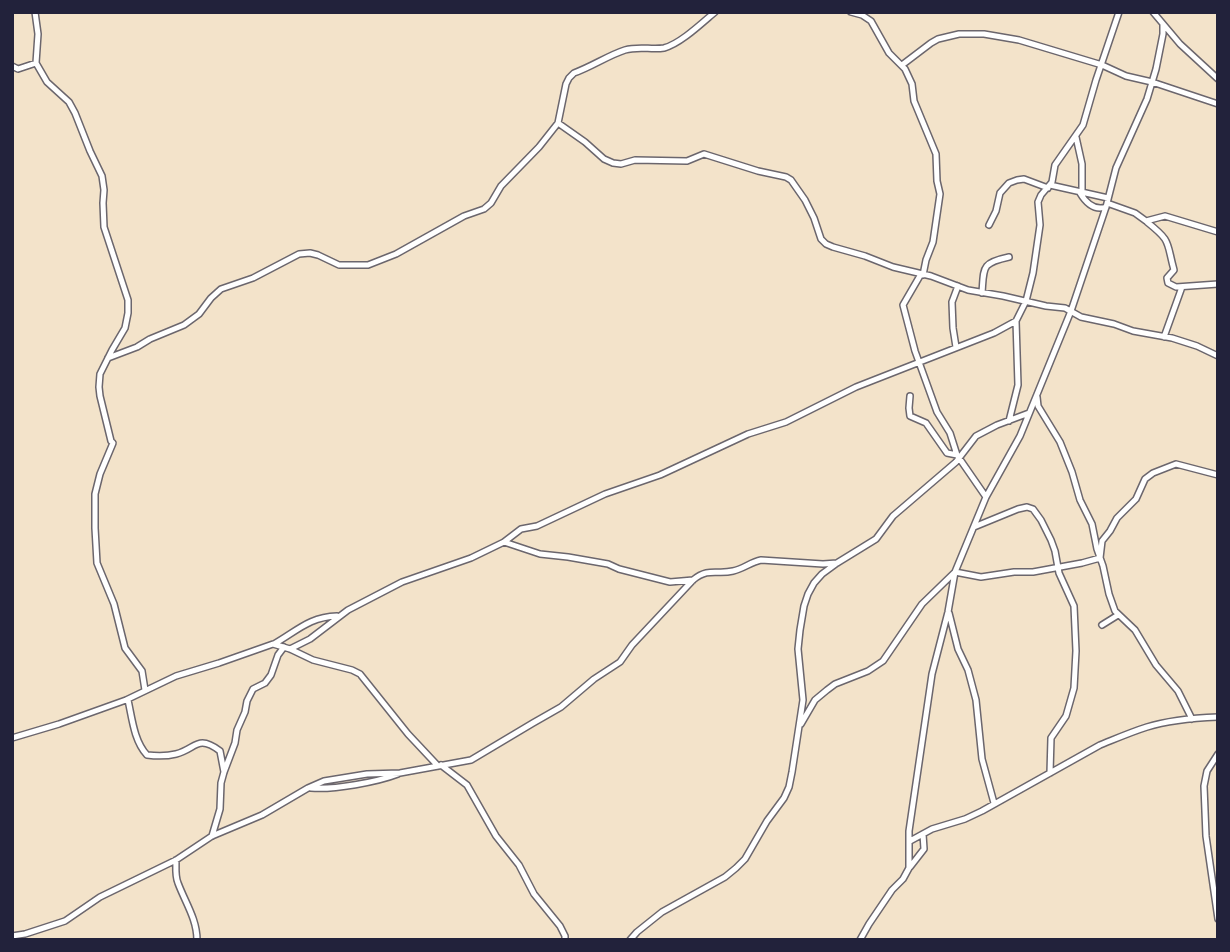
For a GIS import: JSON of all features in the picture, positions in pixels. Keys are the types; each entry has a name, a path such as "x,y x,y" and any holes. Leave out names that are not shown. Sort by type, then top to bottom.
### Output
{"street":[{"path":"35,12 38,34 36,63 47,82 69,102 104,183 104,228 128,300 128,320 125,328 100,374 99,387 113,443 95,494 94,528 97,563 114,604 125,648 142,671 145,690"},
{"path":"108,358 184,325 199,314 221,289 253,278 299,254 318,255 339,265 368,265 396,254 464,216 480,211 491,203 501,186 539,147 558,122 566,83 574,73 625,50 669,46 715,12"},
{"path":"851,12 871,21 884,45 905,69 912,84 914,101 936,154 936,181 940,194 933,242 922,275 903,305 937,412 950,433 958,457 986,497"},
{"path":"1009,421 1018,385 1016,321 1026,301 1037,249 1040,225 1038,202 1049,186 1054,167 1083,125 1119,12"},
{"path":"1153,12 1180,44 1218,79"},
{"path":"909,868 909,831 932,674 955,572 986,497 1010,455 1037,396 1071,311 1116,168 1141,114 1152,82 1164,34 1163,25"},
{"path":"902,65 938,40 969,33 984,34 1019,40 1218,104"},
{"path":"12,66 18,69 36,63"},
{"path":"558,122 604,159 613,163 635,160 687,160 705,154 786,177 805,200 818,233 826,244 982,293 1061,307 1081,317 1197,346 1218,356"},
{"path":"1076,137 1082,164 1081,193 1094,208 1101,209 1107,203"},
{"path":"989,225 1000,193 1009,183 1017,180 1024,179 1081,193 1135,213 1163,235 1170,249 1174,270 1167,281 1174,286 1218,284"},
{"path":"1147,222 1165,216 1218,232"},
{"path":"982,293 985,266 1009,257"},
{"path":"956,347 953,301 958,286"},
{"path":"1164,337 1182,287"},
{"path":"212,836 220,809 221,783 250,693 266,682 278,655 287,648 310,639 339,616 402,582 456,564 504,541 522,529 536,527 605,494 660,475 742,437 786,422 856,387 995,333 1016,321"},
{"path":"910,396 910,416 926,423 947,453 958,457"},
{"path":"1037,396 1038,406 1065,453 1080,500 1092,524 1109,594 1118,615 1135,630 1156,665 1178,691 1192,719"},
{"path":"630,940 662,912 725,877 745,859 787,793 803,696 799,649 804,606 814,583 837,563 872,542 893,516 943,474 976,436 1029,413"},
{"path":"1100,558 1103,540 1117,518 1137,498 1139,489 1149,476 1176,464 1218,475"},
{"path":"973,527 1017,510 1030,508 1038,514 1051,540 1058,568 1075,610 1074,688 1066,716 1050,741 1050,773"},
{"path":"504,541 540,554 608,564 670,582 693,580"},
{"path":"955,572 990,576 1058,568 1100,558"},
{"path":"12,936 60,923 100,897 176,860 212,836 262,815 308,788 329,780 368,774 400,773 471,760 567,703 594,679 624,659 632,646 699,575 734,571 758,560 837,563"},
{"path":"800,726 815,700 827,690 881,663 922,604 955,572"},
{"path":"948,612 976,700 982,760 994,803"},
{"path":"1102,625 1118,615"},
{"path":"12,737 59,724 128,699 184,673 274,644 310,621 339,616"},
{"path":"274,644 313,660 360,674 408,734 440,766 467,785 496,836 519,865 534,894 560,926 565,940"},
{"path":"128,699 133,725 146,755 177,754 199,743 206,744 220,752 224,772"},
{"path":"910,841 965,819 1100,745 1134,731 1168,722 1218,717"},
{"path":"1218,754 1207,771 1204,786 1206,836 1218,919"},
{"path":"860,940 892,890 923,852 923,834"},
{"path":"176,860 177,881 191,913 197,940"}]}
